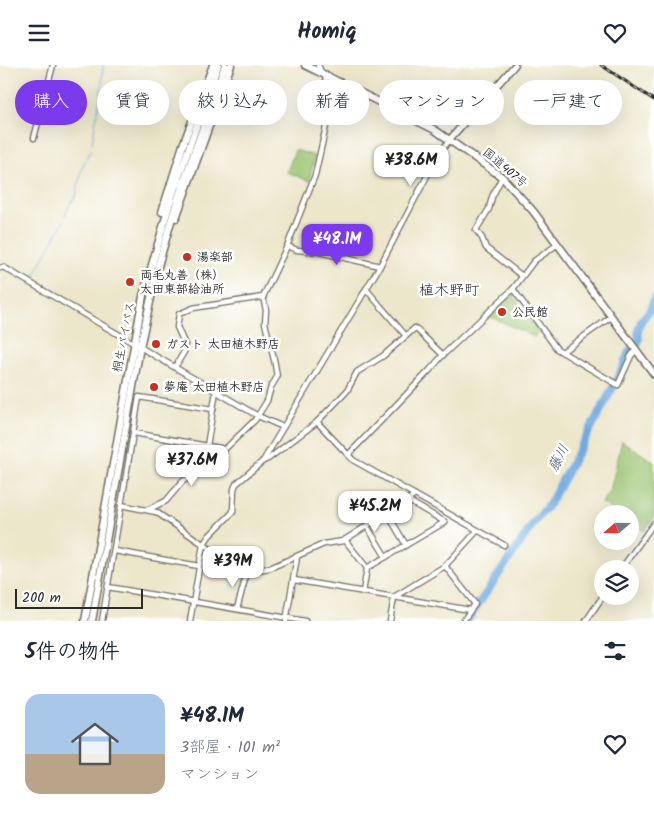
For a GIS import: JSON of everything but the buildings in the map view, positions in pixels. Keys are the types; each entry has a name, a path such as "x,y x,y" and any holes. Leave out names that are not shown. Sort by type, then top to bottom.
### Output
{"highway":[{"path":"154,255 156,233 166,197 213,65"},
{"name":"桐生バイパス","path":"92,621 137,345 143,297 171,199 218,65"},
{"name":"桐生バイパス","path":"85,621 137,345 180,193 225,65"},
{"path":"158,267 231,65"},
{"name":"国道407号","path":"305,65 450,139 502,177 525,200 636,350 651,365 654,374"}],"main road":[{"path":"450,139 515,65"}],"street":[{"path":"34,138 53,65"},
{"path":"147,509 166,501 182,481 190,477 225,449 256,420 267,401 271,387 277,377 265,323 266,310 263,297 312,186 322,146 328,113 324,75 318,65"},
{"path":"262,461 380,266 437,157 450,139"},
{"path":"502,177 492,197 489,209 476,230 486,248 522,276"},
{"path":"348,455 443,355 512,289 534,261 558,244"},
{"path":"287,246 297,250 319,252 380,266"},
{"path":"0,268 2,267 258,416 283,427"},
{"path":"366,289 406,336"},
{"path":"512,289 557,349 618,385 631,356 636,350"},
{"path":"175,367 184,353 185,345 178,327 179,314 201,306 263,297"},
{"path":"562,352 611,317"},
{"path":"190,621 203,545 209,536 233,512 236,484 262,461 276,453 317,422 347,391 357,372 383,356 415,328 432,342 443,355"},
{"path":"207,446 216,391"},
{"path":"102,621 139,397 213,409"},
{"path":"317,422 353,460 504,545"},
{"path":"134,433 225,449"},
{"path":"121,505 156,512 203,545 244,572 247,572 270,568 324,544 345,540 415,495"},
{"path":"367,568 445,522 407,500"},
{"path":"387,513 406,545"},
{"path":"627,560 654,523"},
{"path":"367,526 386,557"},
{"path":"390,621 394,597 444,566 477,531"},
{"path":"345,540 367,568 363,592"},
{"path":"115,551 199,566"},
{"path":"287,619 297,557"},
{"path":"444,566 475,604 463,621"},
{"path":"237,609 247,572"},
{"path":"294,580 470,610"},
{"path":"108,587 305,621"},
{"path":"589,620 597,605"}],"green space":[{"path":"295,150 315,156 309,181 287,172"},
{"path":"512,294 539,332 534,337 487,315"},
{"path":"622,441 654,462 654,518 644,531 639,527 639,505 605,505 602,503 611,487"}],"waterway":[{"path":"92,143 102,85 103,65"},
{"path":"65,216 68,207 76,196 82,167 91,150"},
{"path":"32,280 64,220"},
{"name":"藤川","path":"467,621 533,524 550,503 616,382 629,352 638,344 638,331 641,321 650,310 654,298"}],"railway":[{"path":"601,65 654,100"}],"place":[{"name":"湯楽部","path":"187,257"},
{"name":"両毛丸善（株） 太田東部給油所","path":"130,282"},
{"name":"公民館","path":"502,312"},
{"name":"ガスト 太田植木野店","path":"156,344"},
{"name":"夢庵 太田植木野店","path":"154,387"}],"district":[{"name":"植木野町","path":"449,291"}]}
